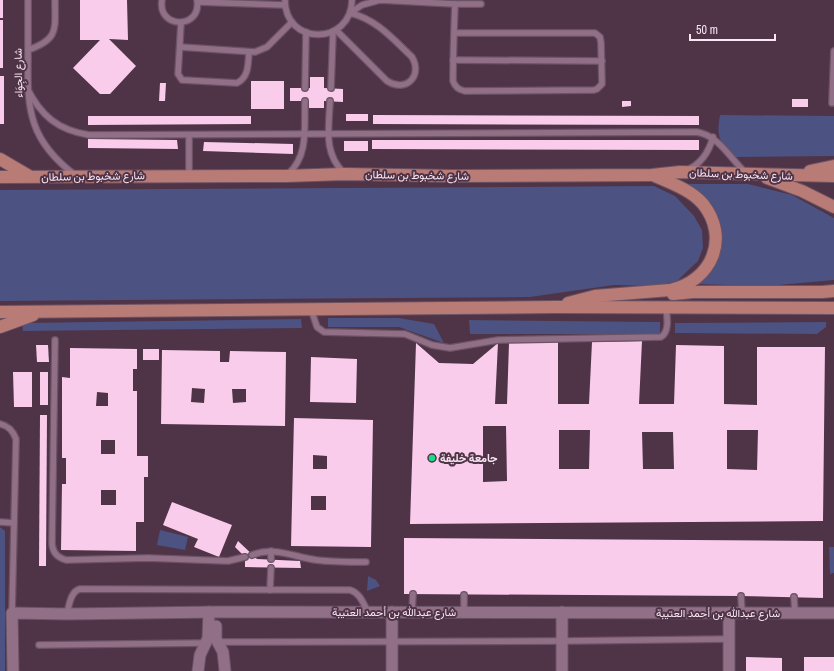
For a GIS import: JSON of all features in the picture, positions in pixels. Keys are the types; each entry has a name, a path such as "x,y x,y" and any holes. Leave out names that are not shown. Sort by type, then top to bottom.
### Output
{"main road":[{"path":"0,159 30,177"},
{"path":"796,176 815,169 834,166"},
{"name":"شارع شخبوط بن سلطان","path":"0,177 286,176 344,174 452,176 652,175 680,172 834,176"},
{"path":"753,174 802,191 834,207"},
{"path":"555,307 575,300 595,296 670,290 693,281 710,263 714,251 714,228 710,216 702,203 690,193 678,186 652,175"},
{"path":"614,307 657,295 693,292 834,291"},
{"path":"0,312 555,307 834,308"},
{"path":"0,326 45,312"}],"street":[{"path":"212,612 209,634 212,643 223,652 225,671"},
{"path":"392,612 392,671"},
{"path":"562,612 562,671"},
{"name":"شارع عبدالله بن أحمد العتيبة","path":"12,613 834,613"},
{"path":"12,613 13,671"},
{"path":"728,671 729,613"},
{"path":"198,671 200,655 212,643"}],"lane":[{"name":"شارع الجِوَاء","path":"28,0 27,88 29,106 41,138 51,153 77,176"},
{"path":"28,50 42,45 51,36 55,24 55,0"},
{"path":"162,0 162,10 165,16 174,22 190,20 195,15 198,1 285,2 288,16 298,28 306,32 319,35 334,31 342,25 350,13 362,5 379,0 481,4"},
{"path":"350,13 352,0"},
{"path":"454,33 592,32 598,34 600,37 602,61 602,84 594,90 465,91 458,89 454,84 453,60 455,4"},
{"path":"334,31 387,81 392,84 399,85 410,81 414,76 416,69 412,57 377,25 364,17 350,13"},
{"path":"180,22 179,76 184,81 237,83 246,75 249,52"},
{"path":"180,47 255,52 267,47 292,22"},
{"path":"331,88 334,31"},
{"path":"305,88 306,32"},
{"path":"832,103 834,51"},
{"path":"453,60 602,61"},
{"path":"27,88 41,111 51,120 63,128 76,133 89,135 697,132 706,133 713,137 732,159 753,174"},
{"path":"286,176 301,157 305,133 305,101"},
{"path":"330,102 329,148 338,168 344,174"},
{"path":"189,135 189,176"},
{"path":"680,172 690,169 705,156 713,137"},
{"path":"311,309 317,327 324,332 398,333 412,336 432,345 450,348 498,340 660,337 666,333 667,329 666,307"},
{"path":"55,340 52,550 55,555 66,560 148,558 228,561 245,557"},
{"path":"0,424 10,428 16,439 12,613"},
{"path":"0,522 14,523"},
{"path":"271,551 271,559"},
{"path":"252,555 260,552 271,551 321,561 366,562"},
{"path":"270,590 271,568"},
{"path":"67,614 74,593 80,588 350,590 360,597 368,612"},
{"path":"412,612 413,594"},
{"path":"464,595 464,612"},
{"path":"741,596 742,613"},
{"path":"794,597 795,613"},
{"path":"39,645 729,639"}],"shaded area":[{"path":"720,115 834,116 834,156 735,157 725,147 720,138 718,129"},
{"path":"688,184 748,184 792,195 834,218 834,280 767,286 695,284 711,264 714,214"},
{"path":"654,186 675,196 694,216 702,230 703,248 698,261 677,281 656,286 614,285 530,297 0,301 0,190"},
{"path":"328,318 399,318 434,324 444,343 399,327 328,327"},
{"path":"301,319 302,328 23,331 22,323"},
{"path":"469,320 660,322 660,334 470,334"},
{"path":"826,322 826,327 817,334 675,333 675,323"},
{"path":"0,527 5,531 5,671 0,671"},
{"path":"160,530 188,537 185,550 157,545"},
{"path":"829,547 834,547 834,573 830,574"},
{"path":"368,576 376,580 380,586 367,591"}],"building":[{"path":"0,0 3,0 3,18 0,18"},
{"path":"80,0 127,0 128,40 109,39 136,66 110,94 100,94 73,68 100,40 80,40"},
{"path":"0,20 3,20 3,68 0,68"},
{"path":"0,76 4,76 4,124 0,124"},
{"path":"310,77 324,77 324,88 343,89 343,102 324,101 324,108 309,108 309,101 290,101 290,88 310,88"},
{"path":"251,81 284,81 284,109 251,109"},
{"path":"160,83 166,83 165,101 159,101"},
{"path":"792,99 808,99 808,107 792,107"},
{"path":"622,101 631,101 631,106 622,107"},
{"path":"346,114 368,114 368,121 346,121"},
{"path":"373,115 699,116 699,125 373,124"},
{"path":"88,116 251,116 251,124 88,125"},
{"path":"88,139 177,140 178,149 88,148"},
{"path":"372,140 699,140 699,150 372,149"},
{"path":"344,141 368,141 368,151 344,151"},
{"path":"204,142 293,144 293,154 203,151"},
{"path":"642,341 639,404 674,404 676,345 724,346 724,404 757,405 757,347 825,347 823,521 410,524 416,343 439,363 473,364 498,343 495,404 507,404 509,343 558,342 558,404 589,404 592,342","holes":["483,426 506,426 507,481 483,482","559,430 590,430 589,469 559,469","727,430 758,430 757,470 727,469","642,432 673,432 674,469 643,469"]},
{"path":"36,345 48,345 49,362 37,362"},
{"path":"70,348 137,349 137,369 133,369 133,391 137,391 137,456 148,456 148,477 144,477 144,522 136,522 136,551 61,550 62,484 66,484 66,458 62,458 62,377 70,378","holes":["97,392 108,393 108,406 96,406","101,440 115,440 115,454 101,454","101,490 116,490 116,505 101,505"]},
{"path":"143,349 159,349 159,360 143,360"},
{"path":"162,350 220,351 220,362 229,362 230,351 286,352 285,426 161,424","holes":["192,388 205,389 204,403 191,402","232,389 246,389 246,402 233,403"]},
{"path":"311,357 357,359 356,403 310,402"},
{"path":"13,372 32,372 32,407 14,407"},
{"path":"40,372 48,372 48,405 40,405"},
{"path":"40,415 47,415 46,566 39,566"},
{"path":"294,418 373,420 371,547 291,546","holes":["313,455 327,456 327,469 313,469","311,496 326,496 326,510 311,510"]},
{"path":"172,502 232,525 219,557 194,547 198,539 163,525"},
{"path":"404,538 823,541 823,598 741,596 404,594"},
{"path":"238,541 257,559 300,561 301,568 245,567 245,557 235,547"},
{"path":"746,657 782,658 782,671 746,671"},
{"path":"804,657 834,657 834,671 804,671"}],"place":[{"name":"جامعة خليفة","path":"432,458"}]}
